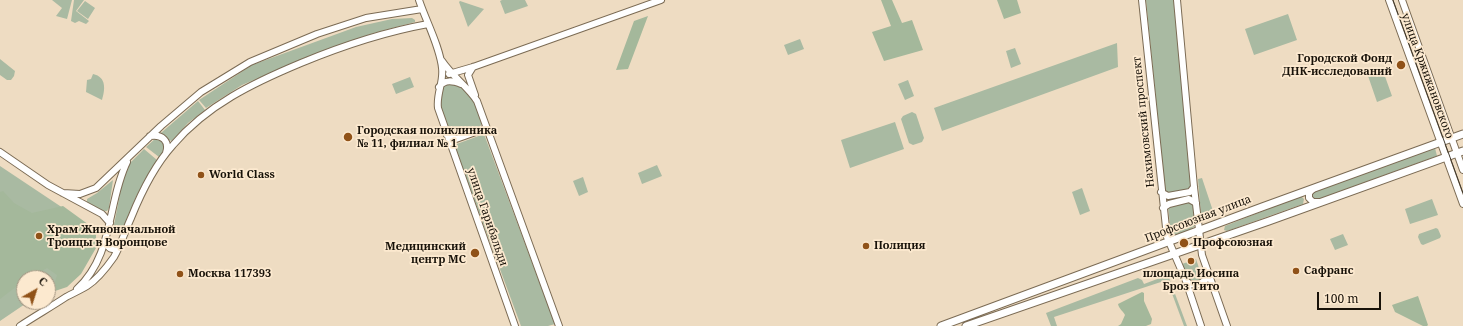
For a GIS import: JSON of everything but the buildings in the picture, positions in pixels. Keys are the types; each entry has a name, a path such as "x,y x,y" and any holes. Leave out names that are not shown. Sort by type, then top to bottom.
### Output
{"main road":[{"name":"Профсоюзная улица","path":"941,326 1463,134"},
{"name":"Профсоюзная улица","path":"966,326 1460,152"}],"street":[{"name":"улица Гарибальди","path":"419,0 440,58 442,70 437,98 438,108 515,326"},
{"path":"441,79 452,73 473,67 661,0"},
{"name":"Нахимовский проспект","path":"1142,0 1161,192 1169,242"},
{"path":"1177,0 1198,231 1202,255 1208,275 1227,326"},
{"name":"улица Кржижановского","path":"1389,0 1463,204"},
{"name":"улица Кржижановского","path":"1402,0 1452,138 1460,152 1463,170"},
{"path":"90,208 84,200 150,136 201,92 250,62 317,34 366,18 422,9"},
{"path":"24,325 70,295 88,286 95,280 113,257 120,245 145,188 164,156 172,145 194,123 208,112 241,91 322,55 399,30 428,24"},
{"path":"440,58 477,101"},
{"path":"473,67 468,75 559,326"},
{"path":"439,86 444,82 450,81 464,86"},
{"path":"447,135 456,139 487,128"},
{"path":"150,136 158,135 165,140 167,146 164,156"},
{"path":"0,152 48,185 105,216 110,223"},
{"path":"70,295 78,288 99,259 106,239 118,184 128,158"},
{"path":"1161,192 1168,196 1190,192 1194,187"},
{"path":"63,193 80,194 96,188"},
{"path":"1315,188 1309,193 1309,198 1314,202 1320,202"},
{"path":"1163,208 1169,204 1189,199 1196,203"},
{"path":"106,239 108,246 112,250 115,250 120,245"},
{"path":"1169,242 1186,282 1201,326"},
{"path":"1186,282 1194,286 1204,282 1208,275"}],"green space":[{"path":"52,0 72,0 67,19 56,16 62,8"},
{"path":"74,0 84,0 76,11 89,21 86,24 79,21 75,23 71,21"},
{"path":"525,0 528,6 505,14 500,1"},
{"path":"881,0 892,0 902,23 912,20 923,50 884,61 872,32 891,26"},
{"path":"997,0 1017,0 1021,13 1004,19"},
{"path":"1146,0 1174,0 1191,188 1185,192 1169,194 1165,191"},
{"path":"85,1 95,8 88,19 77,11"},
{"path":"460,1 484,9 468,27 459,2"},
{"path":"1288,14 1297,40 1254,55 1245,29"},
{"path":"648,16 628,69 616,70 634,21"},
{"path":"412,18 415,22 374,33 327,49 242,85 206,108 199,100 252,65 356,27 392,19"},
{"path":"800,39 804,49 788,55 784,45"},
{"path":"1117,43 1118,67 942,131 934,108"},
{"path":"1015,48 1021,64 1011,68 1006,51"},
{"path":"0,59 15,71 11,80 7,80 0,75"},
{"path":"1382,68 1392,96 1377,102 1367,73"},
{"path":"93,74 101,78 103,81 104,92 102,100 86,92 87,80 91,79"},
{"path":"410,77 414,87 396,94 392,84"},
{"path":"908,80 914,96 905,100 898,84"},
{"path":"447,83 463,89 472,97 482,123 479,129 456,136 450,135 440,105 442,87"},
{"path":"198,101 205,110 188,123 172,141 161,133 162,132"},
{"path":"912,112 916,114 924,138 922,142 913,145 909,143 901,119 903,116"},
{"path":"895,122 904,149 850,168 841,140"},
{"path":"484,134 555,324 548,326 521,326 454,145"},
{"path":"156,138 163,140 165,149 159,157 146,147"},
{"path":"1435,148 1437,156 1316,200 1312,198 1313,192"},
{"path":"144,149 157,160 136,197 121,233 113,230 124,173 129,164"},
{"path":"657,165 662,176 642,184 638,173"},
{"path":"0,166 96,230 75,270 56,283 56,270 16,270 16,310 0,321"},
{"path":"583,177 588,192 579,196 573,181"},
{"path":"1202,178 1213,211 1201,215 1198,179"},
{"path":"113,180 109,208 107,211 103,211 87,203 87,199"},
{"path":"1082,188 1090,211 1080,215 1072,192"},
{"path":"3,191 14,203 32,213 63,206 96,230 96,248 81,274 67,287 56,291 56,270 50,270 47,268 44,270 16,270 16,287 0,299 0,192"},
{"path":"1301,196 1304,199 1303,204 1227,231 1224,230 1225,226"},
{"path":"1432,199 1438,215 1410,224 1405,209"},
{"path":"1188,201 1193,205 1196,225 1184,232 1171,234 1168,206"},
{"path":"1436,228 1441,236 1440,238 1423,245 1421,244 1418,237 1419,234"},
{"path":"1343,234 1348,245 1335,250 1330,239"},
{"path":"1196,259 1202,277 1197,282 1189,282 1182,264"},
{"path":"1168,275 1187,326 1184,326 1167,280 1054,317 1057,326 1051,326 1046,313 1138,278 1142,280 1144,284"},
{"path":"1142,292 1144,293 1144,301 1152,319 1151,324 1146,326 1118,326 1121,324 1125,315 1118,304"},
{"path":"1418,296 1428,325 1427,326 1423,326 1395,312 1392,305"}],"tram line":[{"path":"1393,0 1463,193"}],"place":[{"name":"Городской Фонд ДНК-исследований","path":"1401,65"},
{"name":"Городская поликлиника № 11, филиал № 1","path":"348,137"},
{"name":"World Class","path":"201,175"},
{"name":"Храм Живоначальной Троицы в Воронцове","path":"39,236"},
{"name":"Профсоюзная","path":"1184,243"},
{"name":"Полиция","path":"866,246"},
{"name":"Медицинский центр МС","path":"475,253"},
{"name":"площадь Иосипа Броз Тито","path":"1191,261"},
{"name":"Сафранс","path":"1296,271"},
{"name":"Москва 117393","path":"180,274"}]}
